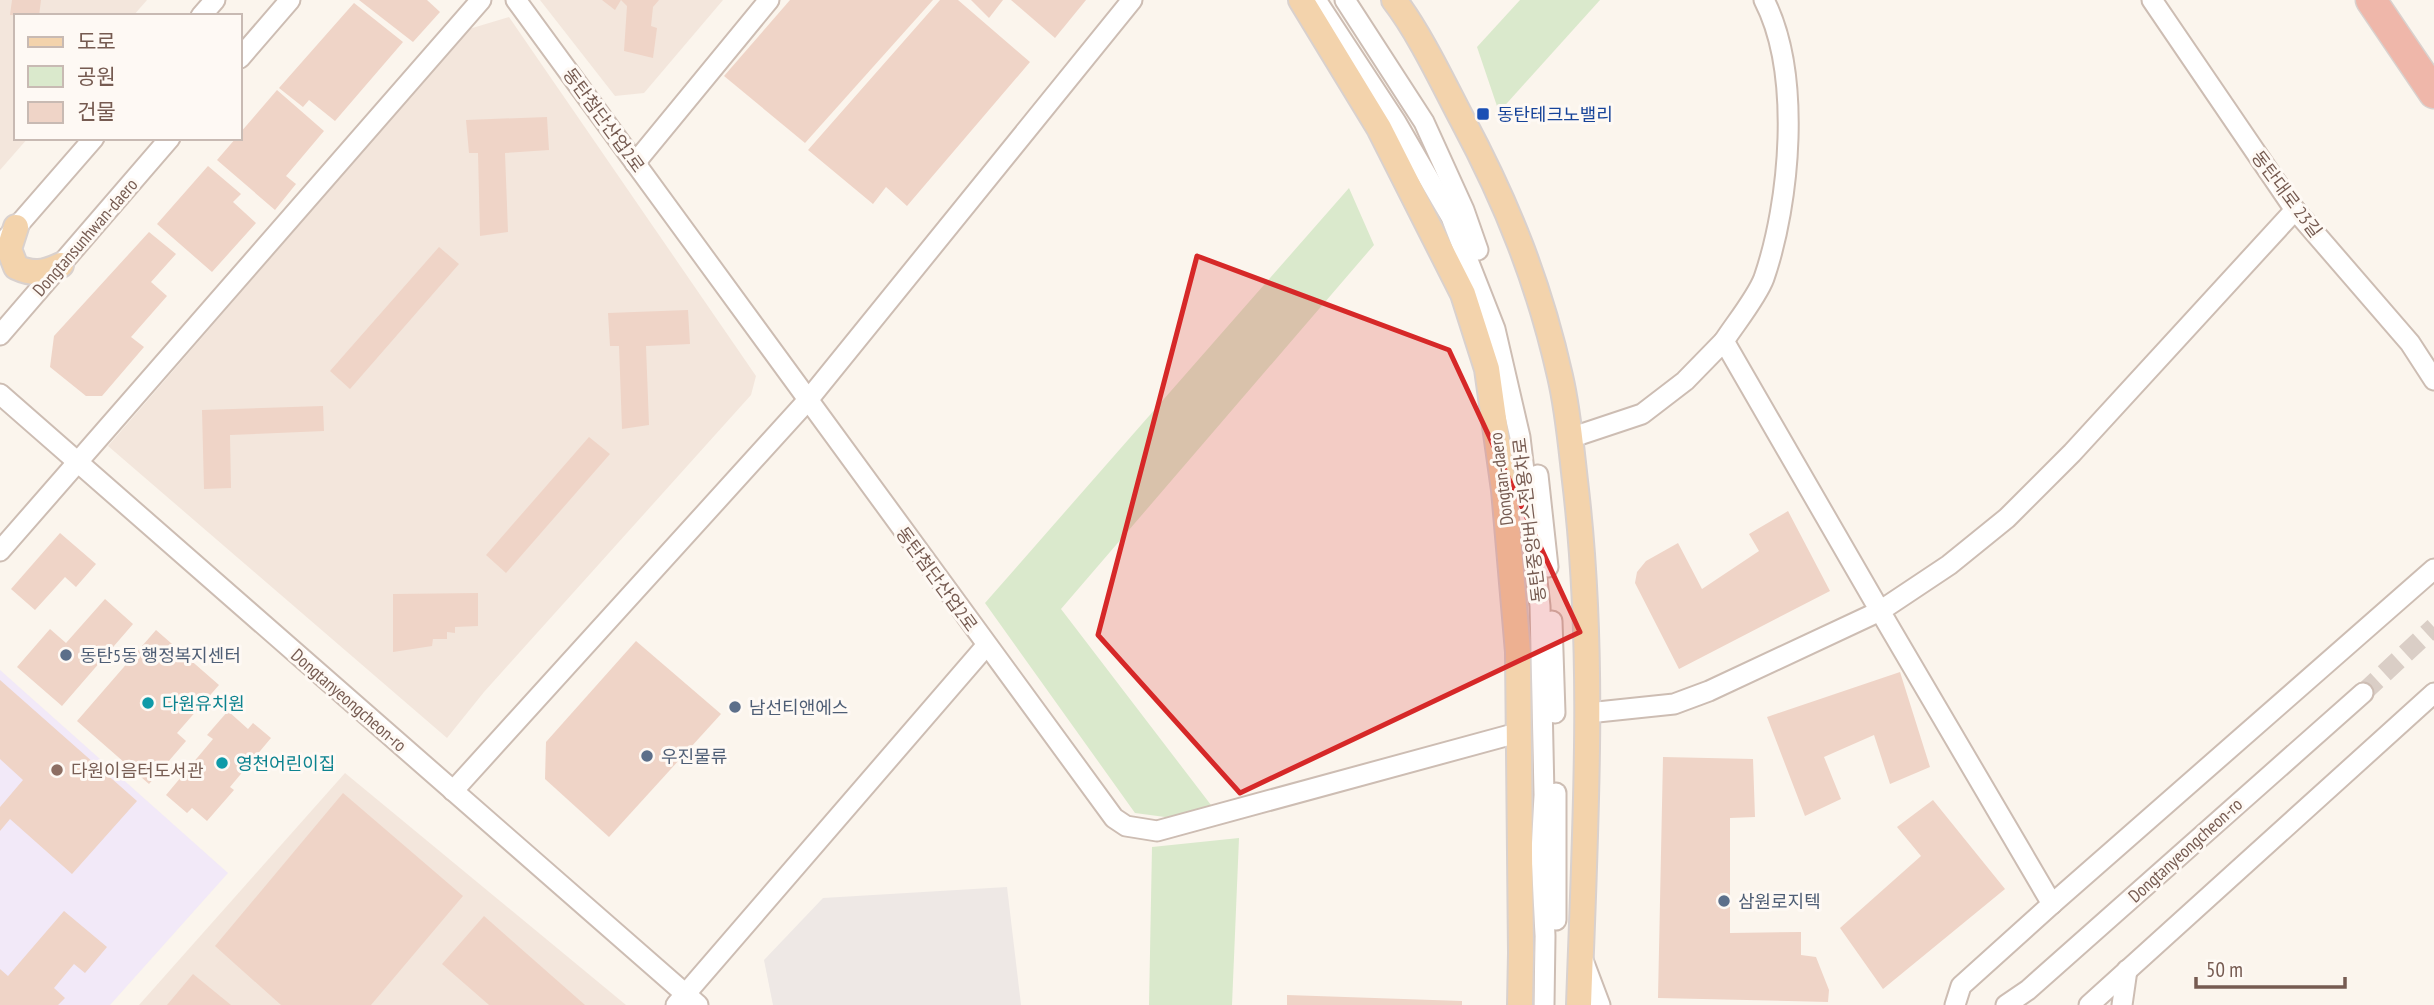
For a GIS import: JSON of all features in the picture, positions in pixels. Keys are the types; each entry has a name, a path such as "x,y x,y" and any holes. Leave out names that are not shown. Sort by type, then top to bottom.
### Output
{"highway":[{"path":"2371,0 2434,93"}],"main road":[{"name":"Dongtan-daero","path":"1301,0 1379,128 1463,294 1487,369 1504,490 1517,639 1520,1005"},
{"path":"1394,0 1433,65 1491,173 1525,253 1561,378 1580,524 1587,617 1588,713 1580,1005"},
{"path":"16,227 9,249 16,267 30,274 46,272 61,265"}],"street":[{"path":"203,14 215,0"},
{"path":"242,56 290,0"},
{"path":"0,551 481,0"},
{"name":"동탄첨단산업2로","path":"516,0 1114,818 1126,826 1157,831 1517,733"},
{"path":"635,163 769,0"},
{"path":"453,791 808,400 1132,0"},
{"name":"동탄중앙버스전용차로","path":"1316,0 1396,122 1451,217 1495,329 1520,437 1540,606 1544,795 1541,853 1545,936 1544,1005"},
{"path":"1345,0 1424,122 1464,210 1508,339 1533,441 1545,527 1555,655 1555,1005"},
{"path":"1570,438 1642,414 1685,381 1724,341 1763,281 1781,213 1788,143 1786,76 1771,12 1764,0"},
{"name":"동탄대로 23길","path":"2152,0 2295,210 2410,343 2434,380"},
{"path":"0,246 92,140"},
{"name":"Dongtansunhwan-daero","path":"0,335 168,140"},
{"path":"1588,713 1674,704 1709,691 1880,611 1949,565 2007,518 2071,453 2295,210"},
{"path":"1724,341 2052,904"},
{"name":"Dongtanyeongcheon-ro","path":"0,394 453,791 683,1002"},
{"path":"1955,1005 1961,986 2434,569"},
{"path":"683,1002 986,646"},
{"name":"Dongtanyeongcheon-ro","path":"2006,1005 2028,990 2363,693"},
{"path":"2089,1005 2434,693"},
{"path":"1581,955 1600,1005"},
{"path":"2122,1005 2127,970"}],"highlighted area":[{"path":"1197,256 1449,350 1580,632 1240,793 1098,635"}],"shaded area":[{"path":"0,0 147,0 135,14 14,14 14,140 26,140 0,170"},
{"path":"540,0 723,0 644,93 615,96"},
{"path":"509,17 756,376 751,395 484,692 447,738 108,446 469,29"},
{"path":"0,670 228,873 110,1005 0,1005"},
{"path":"345,773 626,1005 139,1005"},
{"path":"1007,887 1021,1005 773,1005 764,960 823,898"}],"green space":[{"path":"1520,0 1600,0 1499,112 1477,47"},
{"path":"1349,188 1374,245 1061,609 1211,805 1180,819 1135,813 985,603"},
{"path":"1239,838 1232,1005 1149,1005 1152,847"}],"building":[{"path":"12,0 41,0 39,14 10,15"},
{"path":"359,0 427,0 440,12 413,42"},
{"path":"602,0 621,0 615,10"},
{"path":"621,0 659,0 653,7 651,26 657,28 653,58 624,51 627,6"},
{"path":"790,0 933,0 805,143 724,76"},
{"path":"940,0 958,0 1030,62 907,206 886,187 873,204 808,150"},
{"path":"971,0 1003,0 989,18"},
{"path":"1011,0 1086,0 1055,38"},
{"path":"354,3 403,42 335,121 309,100 303,107 279,88"},
{"path":"277,90 324,131 286,176 296,184 275,210 217,160 234,140 242,140 242,131"},
{"path":"547,117 549,150 505,153 508,232 480,236 478,153 469,153 466,120"},
{"path":"208,166 241,194 233,202 256,223 212,272 157,224"},
{"path":"149,232 176,254 151,282 167,296 131,337 144,347 102,396 86,396 50,367 54,336"},
{"path":"439,247 459,264 350,389 330,371"},
{"path":"688,310 690,344 646,346 649,425 622,429 619,346 610,346 608,313"},
{"path":"323,406 324,431 230,435 231,488 204,489 202,410"},
{"path":"589,437 610,454 506,573 486,555"},
{"path":"1788,511 1830,591 1679,669 1635,583 1637,572 1646,561 1678,543 1702,589 1759,551 1749,534"},
{"path":"60,533 96,564 76,587 65,577 35,610 11,589"},
{"path":"478,593 478,626 455,627 455,633 447,632 447,639 433,639 432,646 393,652 393,594"},
{"name":"동탄5동 행정복지센터","path":"105,599 133,624 62,706 17,667 50,629 66,643"},
{"name":"다원유치원","path":"156,630 219,685 177,733 186,741 149,784 77,721"},
{"path":"636,641 721,714 609,837 545,779 546,742"},
{"path":"1900,672 1930,767 1890,784 1874,735 1824,757 1841,799 1805,816 1767,717"},
{"name":"다원이음터도서관","path":"0,680 137,801 72,874 10,819 0,831 0,807 23,780 0,759"},
{"name":"영천어린이집","path":"228,711 248,729 253,723 271,738 230,787 234,790 207,821 192,808 187,813 166,795 213,739 207,735"},
{"path":"1663,757 1753,759 1755,817 1730,818 1730,933 1801,932 1801,955 1816,957 1829,990 1828,1002 1658,998"},
{"path":"343,793 463,896 371,1005 281,1005 215,946"},
{"path":"1933,800 2005,889 1883,989 1840,928 1921,856 1897,827"},
{"path":"64,911 107,947 85,973 74,964 54,988 65,998 58,1005 0,1005 0,969 8,976"},
{"path":"484,916 585,1005 489,1005 442,964"},
{"path":"193,974 231,1005 167,1005"},
{"path":"1287,995 1462,1001 1462,1005 1287,1005"}],"tunnel":[{"path":"2363,693 2434,627"}],"place":[{"name":"동탄테크노밸리","path":"1483,114"},
{"name":"동탄5동 행정복지센터","path":"66,655"},
{"name":"다원유치원","path":"148,703"},
{"name":"남선티앤에스","path":"735,707"},
{"name":"우진물류","path":"647,756"},
{"name":"영천어린이집","path":"222,763"},
{"name":"다원이음터도서관","path":"57,770"},
{"name":"삼원로지텍","path":"1724,901"}]}
